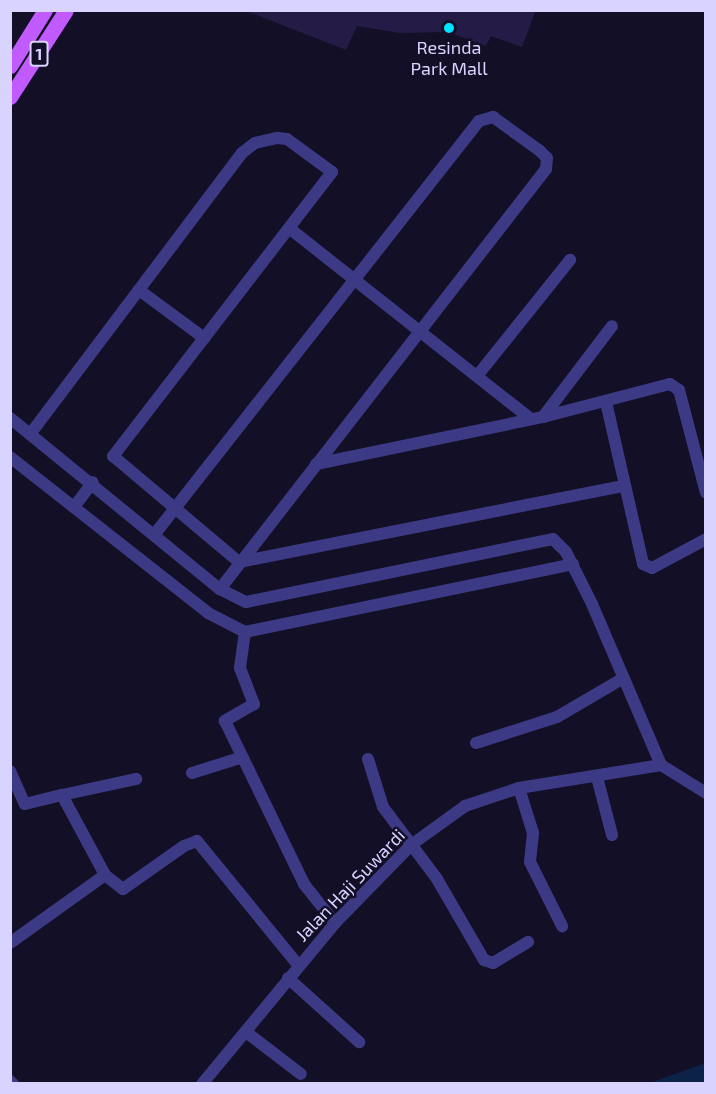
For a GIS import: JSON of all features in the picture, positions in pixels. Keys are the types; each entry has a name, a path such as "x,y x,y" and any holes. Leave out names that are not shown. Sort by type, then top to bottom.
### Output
{"main road":[{"name":"1","path":"10,66 45,10"},
{"name":"1","path":"10,97 66,10"}],"street":[{"path":"154,535 479,121 493,117 521,136 547,158 546,169 418,330 239,562 220,590"},
{"path":"31,433 242,153 267,139 287,139 332,172 113,456 239,562"},
{"path":"289,228 477,376 537,417"},
{"path":"477,376 570,260"},
{"path":"139,290 204,338"},
{"path":"537,417 612,326"},
{"path":"315,464 606,402 675,385 705,493"},
{"path":"606,402 639,553 648,568 705,539"},
{"path":"10,418 93,482 220,590 246,602 258,602 542,539 562,545 573,564 661,765 704,790"},
{"path":"10,458 208,613 245,632 573,564"},
{"path":"74,507 93,482"},
{"path":"239,562 624,486"},
{"path":"245,632 240,668 254,704 225,722 240,758 304,884 335,923"},
{"path":"476,743 557,717 622,679"},
{"path":"192,773 240,758"},
{"path":"368,759 383,807 411,845 488,964 528,942"},
{"name":"Jalan Haji Suwardi","path":"202,1083 335,923 411,845 465,806 519,788 661,765"},
{"path":"10,771 25,804 136,779"},
{"path":"597,777 612,835"},
{"path":"519,788 532,833 530,862 562,926"},
{"path":"62,795 105,875 123,889 184,846 197,841 298,966"},
{"path":"10,943 105,875"},
{"path":"288,978 359,1042"},
{"path":"246,1032 301,1074"}],"water":[{"path":"705,1063 705,1083 650,1083"}],"building":[{"name":"Resinda Park Mall","path":"536,10 522,47 491,36 486,46 448,32 400,33 357,26 346,50 246,11"}],"place":[{"name":"Resinda Park Mall","path":"449,28"}]}
